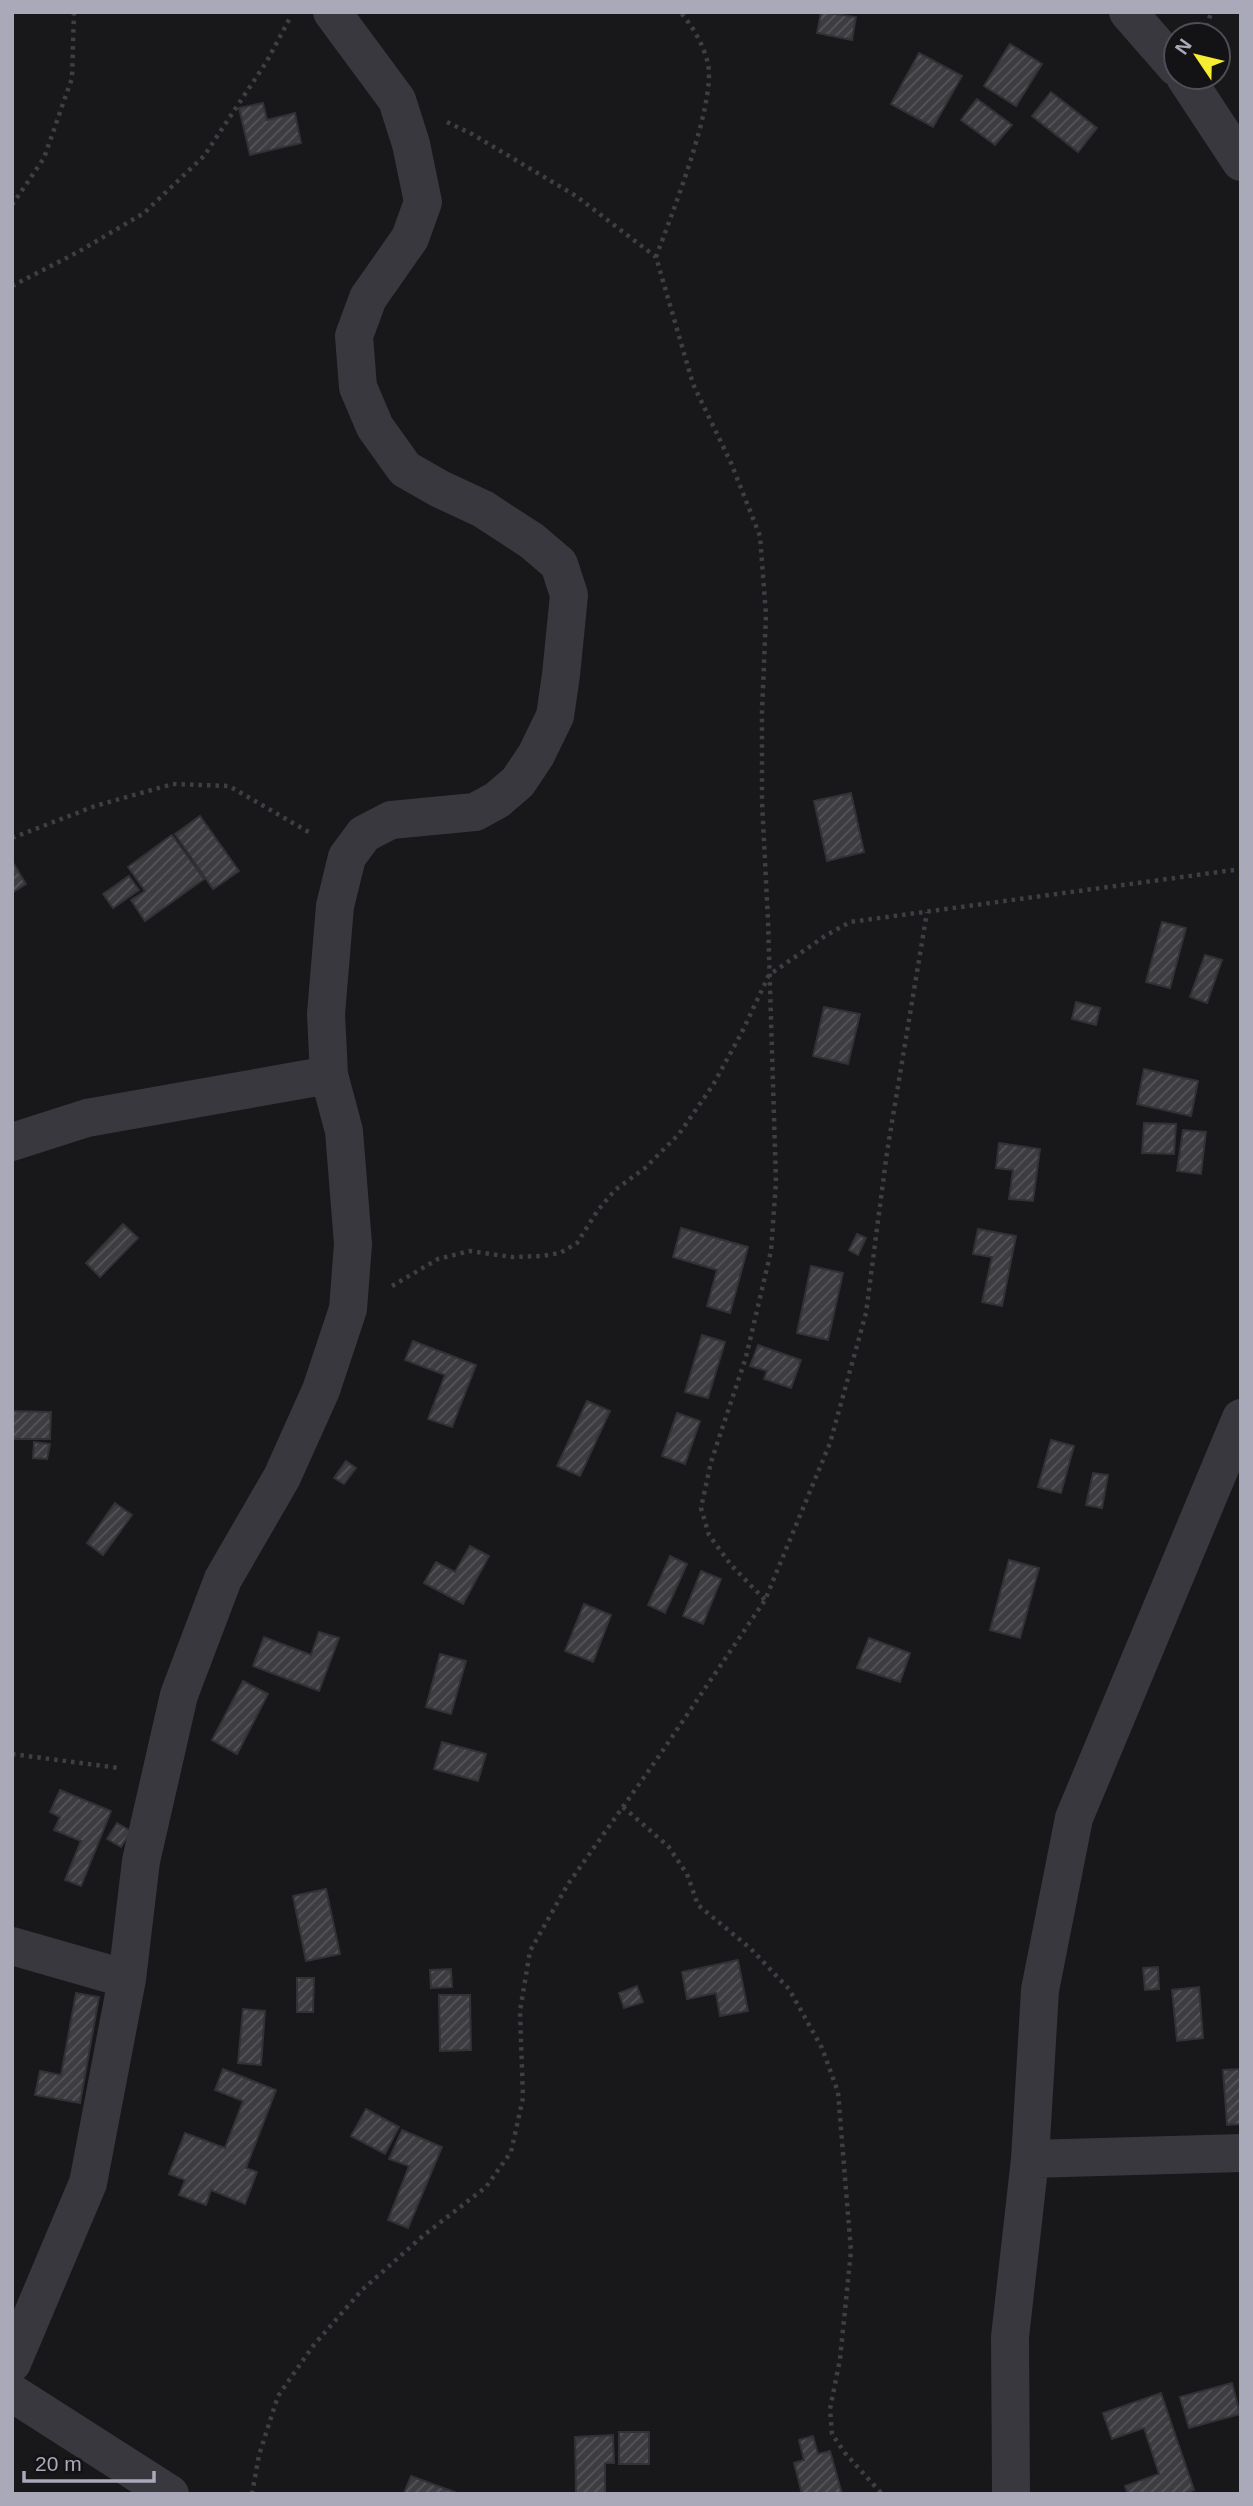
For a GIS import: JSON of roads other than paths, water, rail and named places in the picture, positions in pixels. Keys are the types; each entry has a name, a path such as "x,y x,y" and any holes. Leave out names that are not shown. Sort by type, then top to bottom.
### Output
{"street":[{"path":"12,2363 88,2183 127,1979 141,1861 179,1695 223,1579 282,1477 321,1390 348,1309 353,1244 344,1131 329,1075 327,1000 335,906 347,857 364,834 391,820 475,812 497,800 518,782 536,755 555,716 569,595 559,564 532,541 483,509 405,469 375,427 358,387 354,336 368,298 410,239 423,202 411,145 397,100 332,12"},
{"path":"1128,12 1162,50"},
{"path":"1197,91 1230,128 1241,162"},
{"path":"12,1142 87,1118 329,1075"},
{"path":"1011,2494 1010,2337 1030,2159 1041,1990 1074,1818 1232,1457 1241,1418"},
{"path":"12,1946 127,1979"},
{"path":"1030,2159 1241,2153"},
{"path":"12,2393 170,2494"}]}
